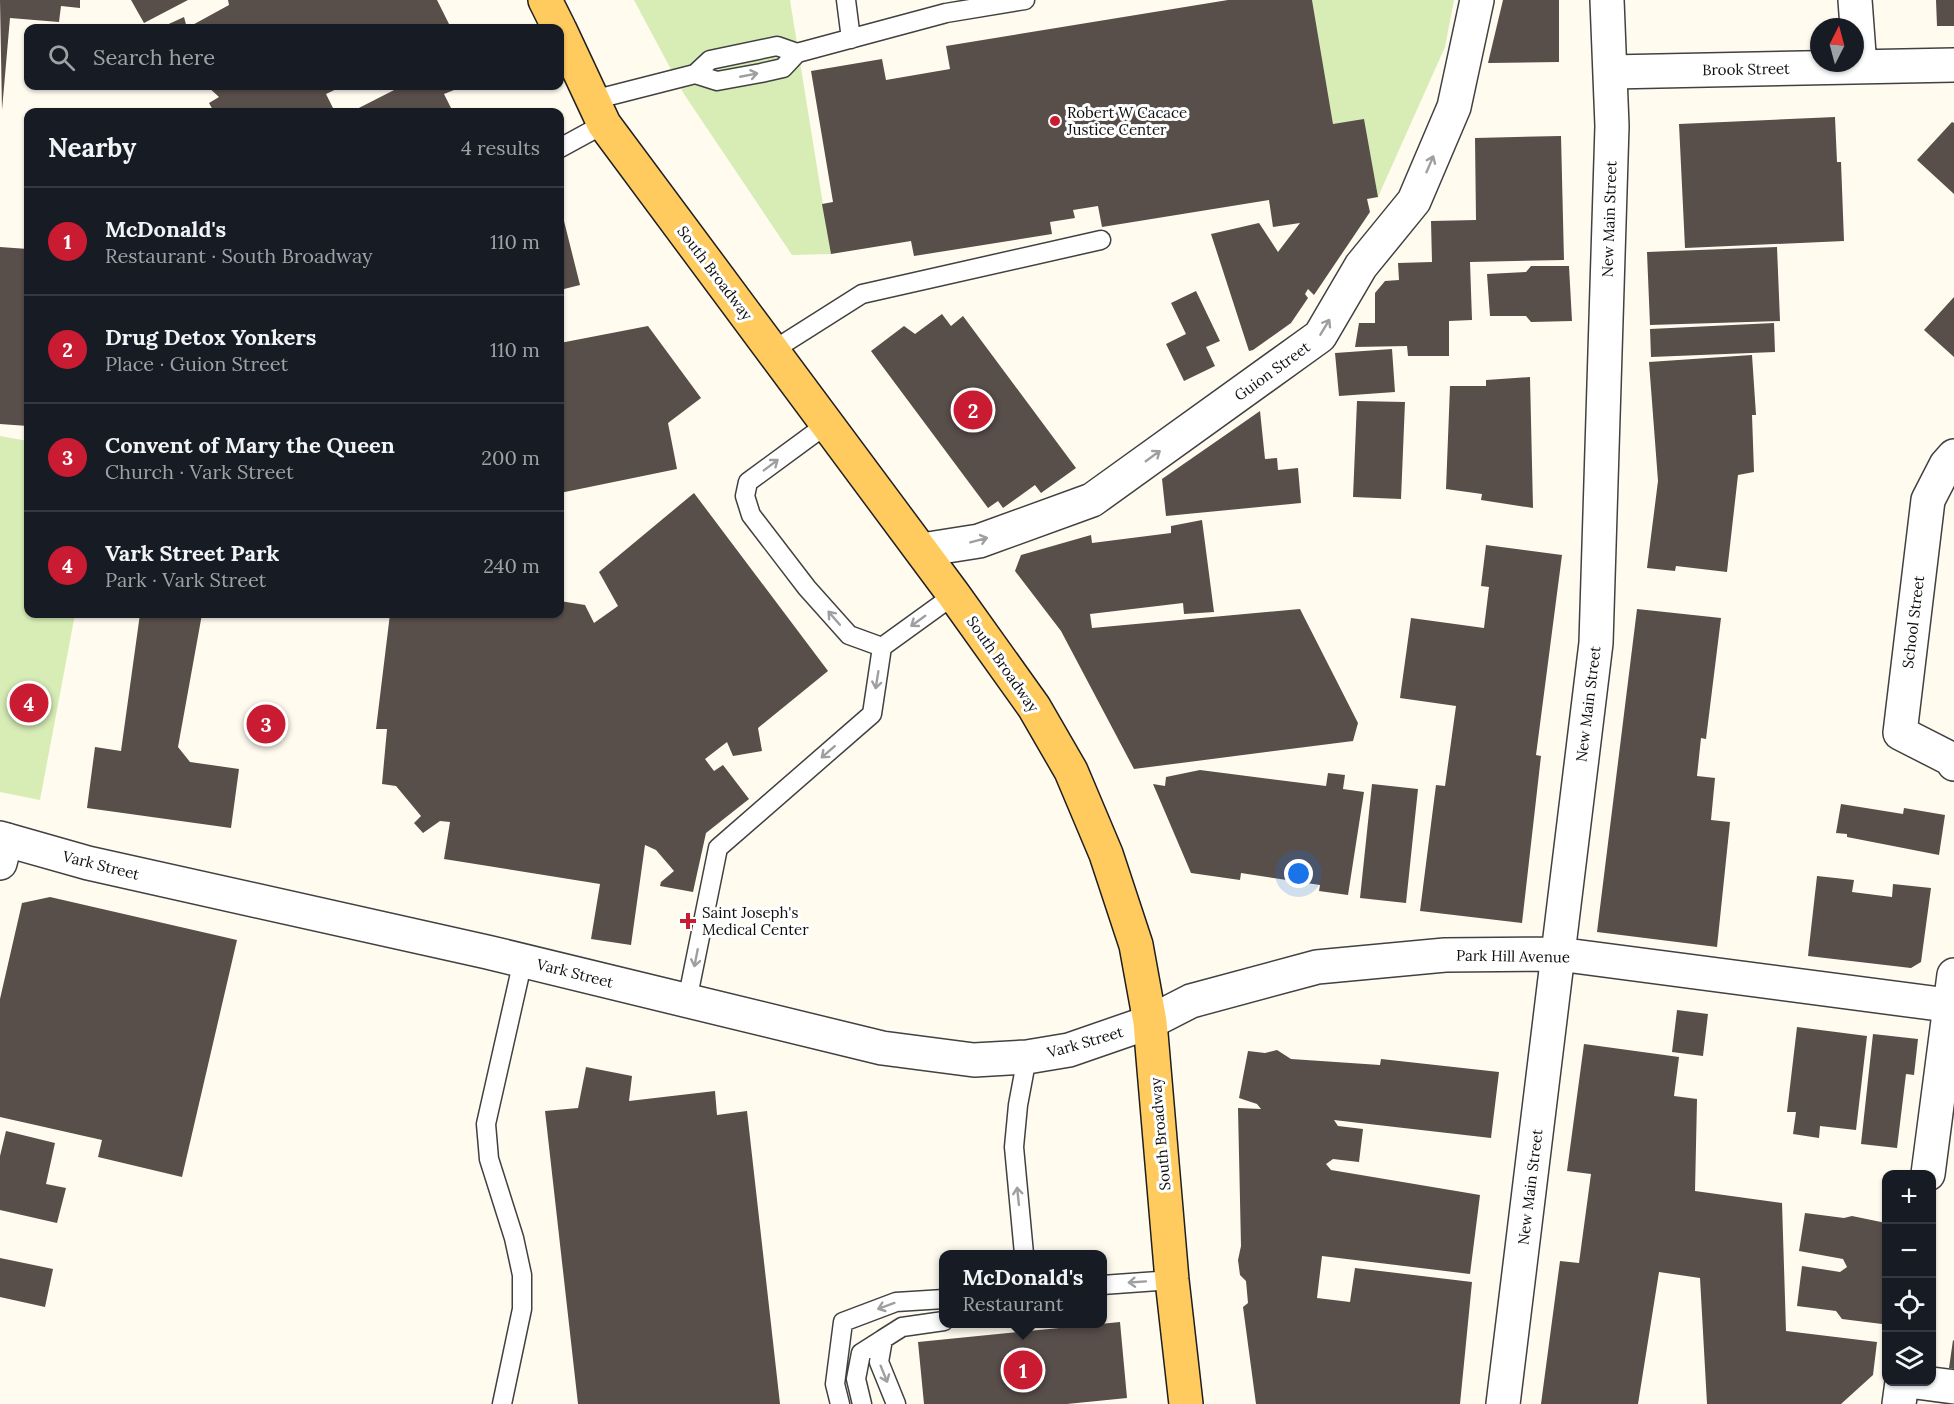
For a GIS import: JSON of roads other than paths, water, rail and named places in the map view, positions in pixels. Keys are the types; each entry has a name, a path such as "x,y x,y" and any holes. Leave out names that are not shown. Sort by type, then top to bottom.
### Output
{"main road":[{"name":"South Broadway","path":"545,0 557,24"},
{"name":"South Broadway","path":"564,39 599,112 772,351 922,550 1034,707 1071,771 1106,854 1136,945 1150,1022 1172,1280 1186,1404"}],"street":[{"name":"Guion Street","path":"922,550 979,541 1092,500 1320,336 1361,266 1414,201 1454,107 1477,0"},
{"name":"New Main Street","path":"1503,1404 1596,643 1612,126 1607,0"},
{"path":"1855,0 1856,18"},
{"name":"Brook Street","path":"1864,67 1954,65"},
{"name":"Brook Street","path":"1611,72 1810,68"},
{"name":"School Street","path":"1954,456 1946,465 1928,500 1900,733 1951,759 1954,764"},
{"name":"Vark Street","path":"2,847 88,863 523,960 882,1048 974,1060 1028,1057 1069,1050 1150,1022"},
{"name":"Park Hill Avenue","path":"1150,1022 1191,1001 1317,967 1445,955 1558,954 1952,995"},
{"path":"1929,1170 1952,995"},
{"path":"1936,1385 1954,1387"},
{"path":"1899,1404 1901,1386"}],"lane":[{"path":"846,0 851,39"},
{"path":"564,144 599,112 695,74 710,60 777,46 797,53 851,39 945,6 1026,0"},
{"path":"772,351 862,294 1101,240"},
{"path":"827,424 748,482 745,496 751,515 807,588 849,635 882,647"},
{"path":"687,1001 718,848 872,714 882,647 954,595"},
{"path":"502,1404 522,1309 522,1275 514,1238 489,1159 486,1124 523,960"},
{"path":"1024,1250 1014,1147 1028,1057"},
{"path":"1107,1285 1172,1280"},
{"path":"840,1404 835,1384 843,1322 896,1302 939,1299"},
{"path":"862,1404 856,1379 861,1353 902,1327 939,1322"},
{"path":"883,1339 879,1362 896,1404"}],"place":[{"name":"Robert W Cacace Justice Center","path":"1055,121"},
{"name":"Drug Detox Yonkers","path":"973,410"},
{"name":"Vark Street Park","path":"29,703"},
{"name":"Convent of Mary the Queen","path":"266,724"},
{"name":"Saint Joseph's Medical Center","path":"688,921"},
{"name":"McDonald's","path":"1023,1370"}]}
